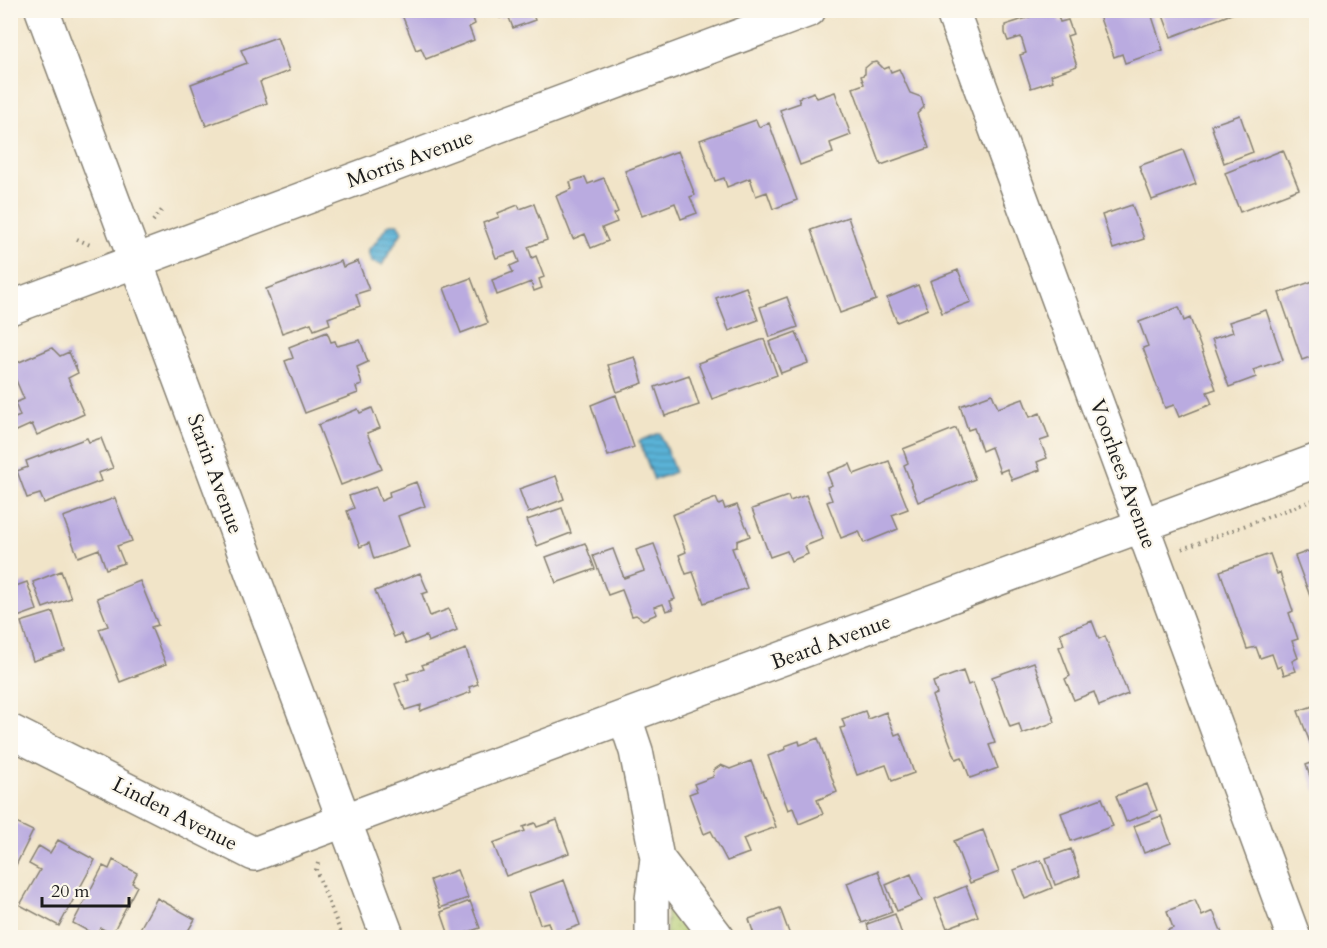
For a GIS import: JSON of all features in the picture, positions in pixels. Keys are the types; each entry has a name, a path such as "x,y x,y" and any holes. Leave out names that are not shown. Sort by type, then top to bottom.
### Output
{"street":[{"name":"Starin Avenue","path":"42,10 388,938"},
{"name":"Morris Avenue","path":"10,308 809,10"},
{"name":"Voorhees Avenue","path":"952,10 1294,938"},
{"name":"Beard Avenue","path":"345,822 1317,461"},
{"path":"625,718 636,751 657,858 652,900 652,938"},
{"name":"Linden Avenue","path":"10,731 254,854 345,822"},
{"path":"657,858 718,938"}],"path":[{"path":"153,221 162,210"},
{"path":"77,239 91,246"},
{"path":"1185,548 1317,499"},
{"path":"316,870 343,938"}],"green space":[{"path":"672,907 682,908 701,937 666,937 667,912"}],"water":[{"path":"390,224 398,224 402,232 382,265 371,262 368,250"},
{"path":"660,433 675,472 654,480 639,441"}],"building":[{"path":"400,10 470,10 475,24 469,27 474,40 426,59 421,48 416,50"},
{"path":"497,10 531,10 535,20 513,28 508,15 500,18"},
{"path":"1028,10 1043,10 1044,13 1056,10 1060,22 1068,20 1073,34 1067,36 1077,66 1051,75 1053,81 1031,88 1020,55 1026,53 1021,37 1008,41 1005,33 1005,25 1030,17"},
{"path":"1097,10 1150,10 1163,50 1125,63 1122,54 1114,57"},
{"path":"1161,10 1233,10 1234,13 1171,37"},
{"path":"277,37 289,71 260,82 267,103 206,126 191,84 247,63 241,50"},
{"path":"877,62 884,69 889,67 891,72 899,69 910,93 921,97 924,107 917,114 929,148 881,165 853,88 864,84 861,76 865,74 865,68"},
{"path":"814,92 817,98 835,92 851,135 830,143 833,153 800,165 780,110 800,103 798,98"},
{"path":"1240,115 1253,152 1224,163 1211,125"},
{"path":"756,120 759,127 769,123 797,200 773,209 767,192 756,196 750,178 727,187 724,178 715,181 700,140"},
{"path":"1183,150 1196,184 1152,200 1139,166"},
{"path":"1283,150 1299,189 1240,212 1225,173"},
{"path":"678,151 695,195 690,197 697,213 681,219 675,203 642,216 625,171"},
{"path":"585,177 588,184 604,178 618,212 614,214 617,222 602,228 608,241 591,248 585,234 573,239 556,196 572,189 570,182"},
{"path":"534,204 547,240 528,247 532,258 536,256 544,277 539,279 542,288 534,291 531,282 497,295 492,280 513,272 510,266 519,262 515,252 496,258 483,223 499,217 498,213 518,205 520,209"},
{"path":"1132,205 1144,239 1113,249 1102,215"},
{"path":"848,217 876,300 840,313 811,230"},
{"path":"341,261 343,267 358,261 369,290 356,294 360,306 328,318 330,324 314,330 311,323 282,333 266,289"},
{"path":"958,270 971,302 942,313 930,281"},
{"path":"471,278 488,323 461,333 444,288"},
{"path":"1316,280 1316,355 1302,360 1279,293"},
{"path":"918,285 928,309 897,322 887,298"},
{"path":"746,287 758,320 729,331 716,298"},
{"path":"787,297 798,327 770,337 760,307"},
{"path":"1179,307 1184,321 1190,318 1216,389 1207,392 1212,404 1179,417 1174,405 1165,408 1143,348 1148,346 1139,322"},
{"path":"1266,310 1283,360 1253,370 1256,377 1229,387 1212,339 1233,332 1229,322"},
{"path":"327,332 331,342 335,341 337,346 360,340 368,362 357,367 362,385 356,387 358,393 305,413 285,361 293,358 289,347"},
{"path":"796,332 808,363 781,373 769,342"},
{"path":"764,339 777,375 712,399 698,363"},
{"path":"52,348 60,356 69,352 78,373 68,378 84,414 37,435 32,424 10,434 10,420 20,416 15,403 24,399 10,366"},
{"path":"635,357 643,383 617,392 608,365"},
{"path":"689,375 699,405 665,416 655,387"},
{"path":"992,394 998,408 1023,399 1030,417 1040,413 1049,438 1040,441 1047,458 1037,462 1040,470 1012,480 1007,469 1000,472 991,447 982,451 974,428 968,430 960,406"},
{"path":"616,395 634,447 608,456 591,405"},
{"path":"372,408 380,428 367,433 382,469 341,485 318,425 358,409 360,413"},
{"path":"956,428 975,479 918,502 904,465 908,463 903,449"},
{"path":"87,438 89,442 101,438 113,468 98,473 101,481 44,503 40,494 27,498 17,471 28,467 26,461"},
{"path":"889,461 908,509 892,515 898,529 864,543 859,531 841,538 827,502 832,500 827,487 832,485 827,473 850,464 854,474"},
{"path":"556,476 564,499 528,513 519,489"},
{"path":"416,482 425,506 398,516 409,547 374,559 369,543 360,547 347,511 354,508 349,496 376,487 381,501 390,497 389,492"},
{"path":"806,495 823,539 805,546 808,554 791,561 787,551 770,557 752,509 788,496 790,501"},
{"path":"115,498 132,541 117,546 124,563 106,569 99,549 78,557 63,517"},
{"path":"716,498 719,505 723,503 725,509 737,505 750,536 737,541 737,547 732,548 747,588 704,603 693,572 686,574 679,555 686,552 672,515"},
{"path":"562,508 571,533 537,546 527,520"},
{"path":"1316,540 1316,594 1310,596 1295,556 1312,550 1310,543"},
{"path":"585,543 595,569 556,583 546,557"},
{"path":"654,544 675,599 670,601 673,609 666,611 663,604 654,607 657,614 643,620 636,615 632,616 622,590 608,595 593,556 613,549 624,578 644,571 636,550"},
{"path":"1270,554 1277,574 1280,573 1293,611 1289,613 1298,639 1292,641 1298,658 1292,661 1296,671 1284,675 1281,666 1277,668 1272,654 1260,658 1256,647 1247,649 1220,571"},
{"path":"61,571 71,598 43,608 33,582"},
{"path":"420,573 428,592 422,594 430,616 449,609 457,630 428,642 426,636 406,644 401,634 394,637 375,591"},
{"path":"140,581 158,625 151,627 166,664 120,682 99,629 108,626 97,598"},
{"path":"27,582 37,610 12,619 10,588"},
{"path":"53,612 65,651 33,661 21,622"},
{"path":"1092,621 1099,639 1105,636 1128,694 1099,706 1094,692 1074,700 1065,679 1070,676 1059,647 1064,645 1060,633"},
{"path":"466,649 478,684 469,687 471,692 420,711 421,705 405,710 395,684 409,679 407,674 424,669 422,665"},
{"path":"1034,662 1055,722 1022,734 1019,724 1010,727 992,677"},
{"path":"963,671 968,685 973,683 995,743 989,745 998,768 970,778 962,757 956,759 932,696 937,694 933,682"},
{"path":"1316,705 1316,746 1312,748 1298,711"},
{"path":"865,711 868,719 886,712 895,735 900,733 914,773 892,781 886,765 857,775 840,728 845,727 842,719"},
{"path":"818,738 837,792 817,800 823,814 799,824 793,808 788,810 768,756 786,749 785,746 799,741 800,745"},
{"path":"751,761 776,827 743,839 749,853 727,861 711,831 704,834 689,794 697,791 694,784 713,777 714,770 721,765 730,769"},
{"path":"1316,761 1316,793 1306,765"},
{"path":"1147,784 1157,810 1126,822 1116,796"},
{"path":"1102,798 1113,826 1071,841 1061,813"},
{"path":"1161,816 1171,843 1144,853 1134,826"},
{"path":"10,820 33,831 15,867 10,865"},
{"path":"557,820 569,853 506,876 493,843 525,831 523,827 535,823 537,827"},
{"path":"983,830 999,872 970,883 954,841"},
{"path":"58,840 95,860 59,926 20,905 40,870 29,864 39,846 50,853"},
{"path":"1071,849 1080,876 1055,885 1046,858"},
{"path":"113,860 137,873 132,883 137,886 112,934 101,928 97,936 73,923 103,866 109,869"},
{"path":"1041,860 1052,888 1025,899 1014,870"},
{"path":"457,870 468,898 440,908 430,880"},
{"path":"878,871 892,912 862,923 847,883"},
{"path":"911,874 922,901 897,911 886,885"},
{"path":"564,880 580,925 552,935 548,922 540,924 529,893"},
{"path":"966,886 978,916 947,928 935,899"},
{"path":"157,898 195,919 184,938 136,936"},
{"path":"1195,900 1202,916 1213,911 1224,938 1172,938 1168,930 1173,928 1167,911"},
{"path":"470,901 480,928 450,938 441,912"},
{"path":"780,908 791,938 755,938 749,919"},
{"path":"895,914 903,938 871,938 867,924"}]}
